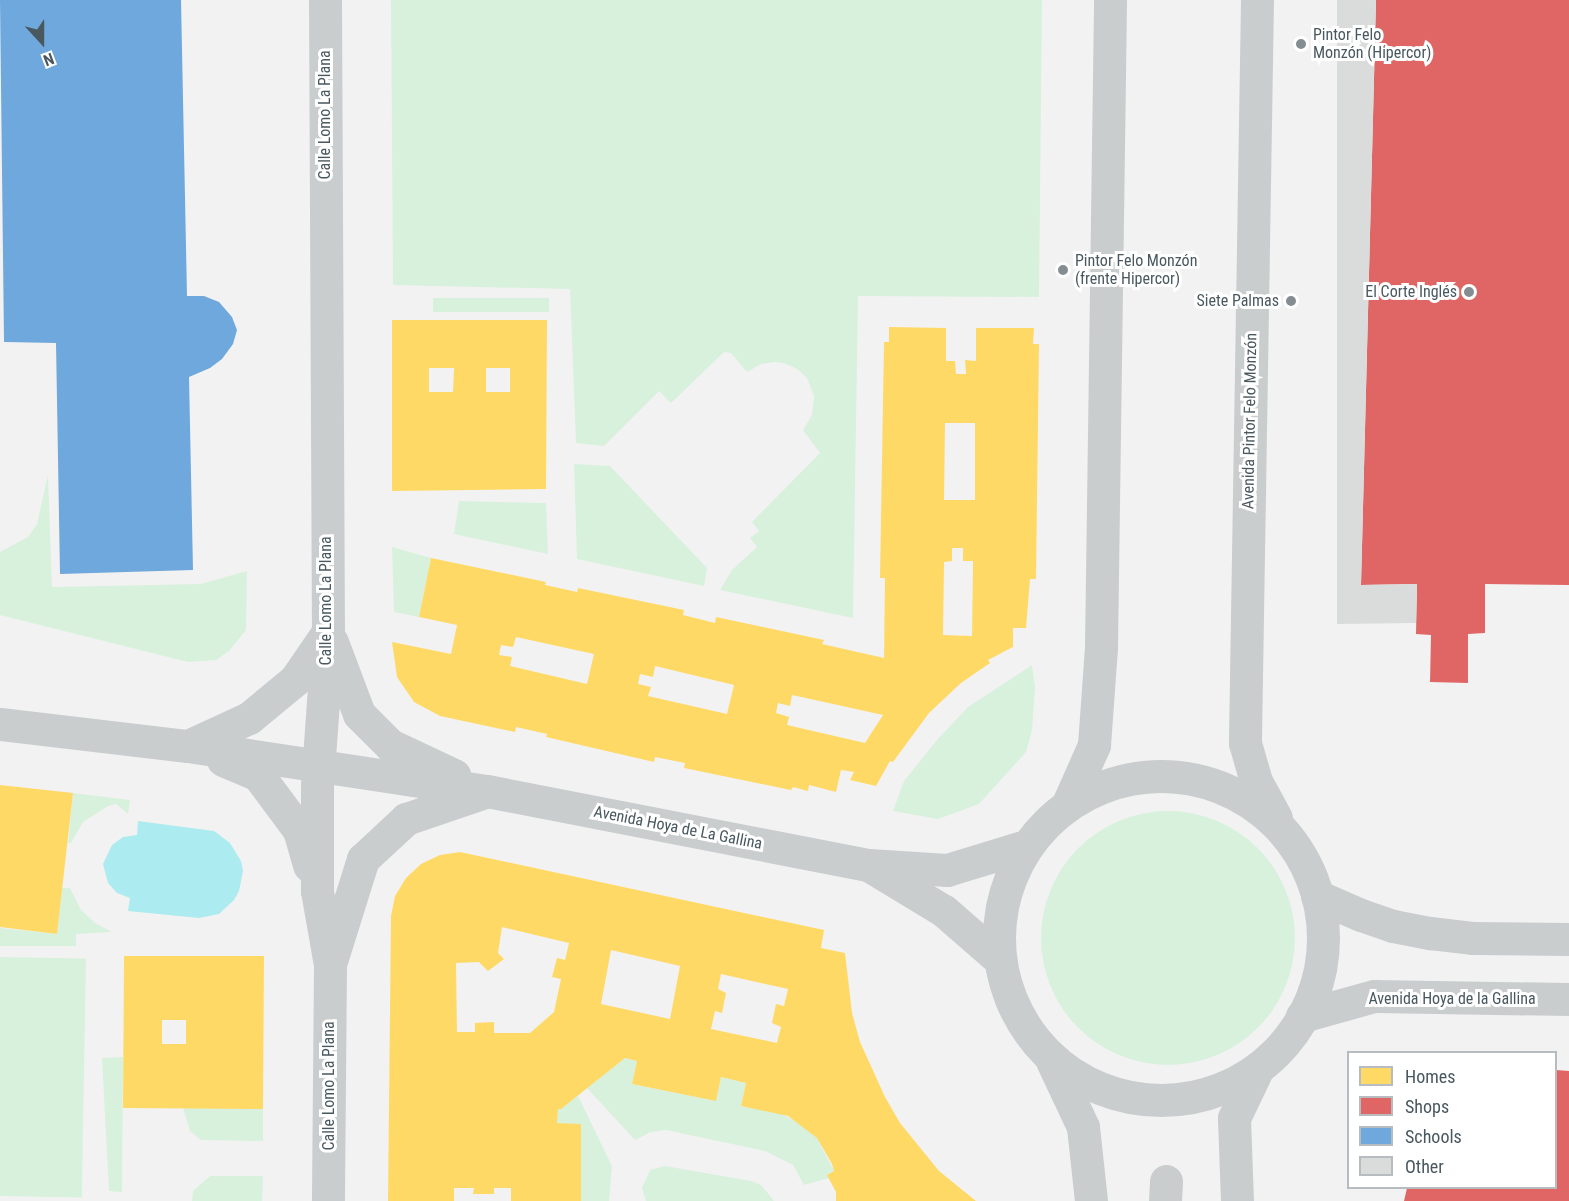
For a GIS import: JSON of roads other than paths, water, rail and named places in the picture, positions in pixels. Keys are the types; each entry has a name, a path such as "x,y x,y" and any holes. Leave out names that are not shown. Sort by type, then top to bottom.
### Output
{"street":[{"name":"Calle Lomo La Plana","path":"325,0 328,632 317,786 317,891 330,965 328,1201"},
{"path":"1067,806 1094,745 1101,648 1110,0"},
{"name":"Avenida Pintor Felo Monzón","path":"1257,0 1245,743 1256,781 1284,833"},
{"path":"188,746 249,718 295,680 328,632"},
{"name":"Avenida Hoya de La Gallina","path":"328,632 359,714 390,745 487,791"},
{"name":"Avenida Hoya de La Gallina","path":"0,724 188,746 487,791 869,865 947,870 1026,846"},
{"name":"Avenida Hoya de La Gallina","path":"188,746 258,775 299,831 317,891"},
{"path":"1052,1060 1099,1090 1153,1101 1208,1094 1258,1068 1289,1038 1313,994 1323,964 1323,931 1317,896 1305,863 1284,833 1248,802 1205,782 1157,776 1109,784 1067,806 1026,846 1002,899 998,958 1015,1014 1052,1060 1083,1127 1091,1201"},
{"path":"330,965 363,860 406,819 487,791"},
{"name":"Avenida Hoya de La Gallina","path":"869,865 944,911 998,958"},
{"path":"1317,896 1393,926 1430,933 1472,938 1569,939"},
{"name":"Avenida Hoya de la Gallina","path":"1302,1016 1374,996 1569,999"},
{"path":"1237,1201 1233,1118 1258,1068"}],"water":[{"path":"138,821 214,831 230,843 241,861 243,871 239,891 234,900 219,914 199,918 128,911 130,898 117,893 108,883 103,864 112,845 123,837 137,835"}],"place":[{"name":"Pintor Felo Monzón (Hipercor)","path":"1301,44"},
{"name":"Pintor Felo Monzón (frente Hipercor)","path":"1063,270"},
{"name":"El Corte Inglés","path":"1469,292"},
{"name":"Siete Palmas","path":"1291,301"}]}
